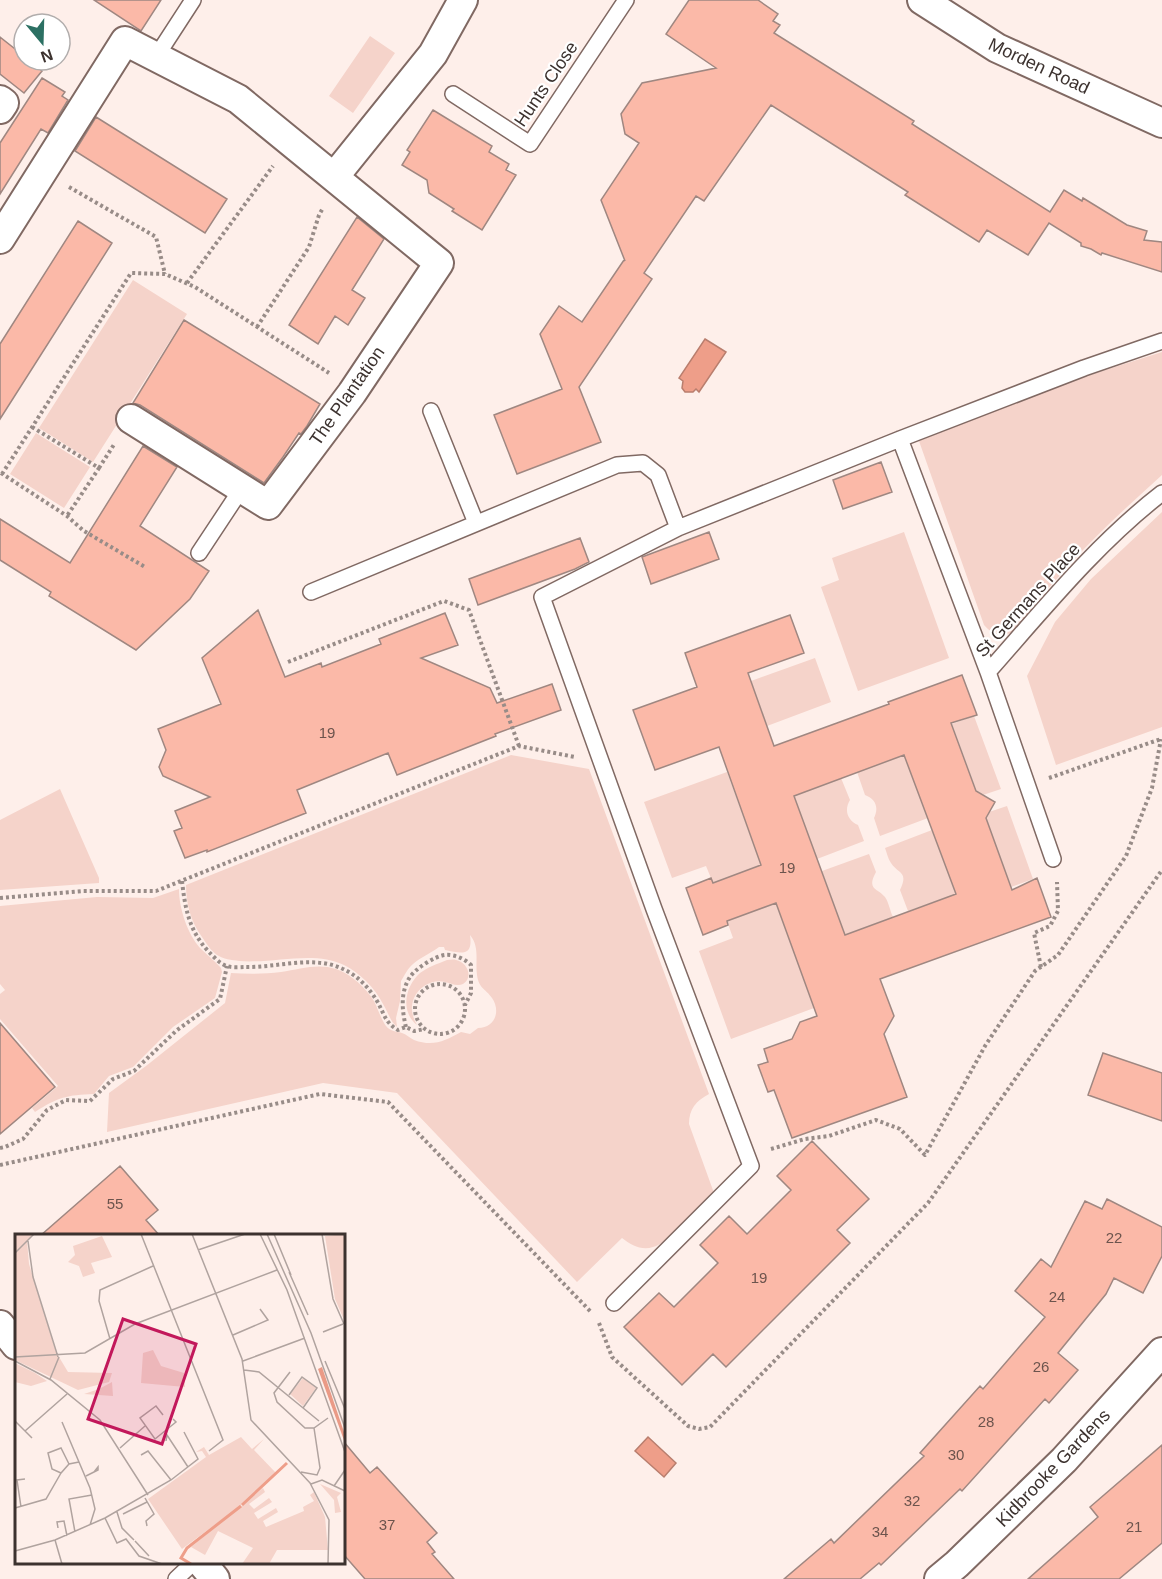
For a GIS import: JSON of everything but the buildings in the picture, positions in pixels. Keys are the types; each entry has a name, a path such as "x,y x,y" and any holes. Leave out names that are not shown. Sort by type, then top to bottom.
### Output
{"street":[{"path":"337,180 432,54 463,0"},
{"name":"Morden Road","path":"922,0 996,48 1162,123"},
{"name":"The Plantation","path":"0,239 125,41 238,99 439,263 354,389 268,505 131,419"},
{"path":"0,100 4,103 0,109"},
{"path":"0,1325 15,1344"},
{"name":"Kidbrooke Gardens","path":"939,1579 1064,1460 1162,1353"},
{"path":"202,1564 215,1579"}],"lane":[{"path":"156,57 193,0"},
{"name":"Hunts Close","path":"453,94 530,144 626,0"},
{"path":"614,1303 751,1166 658,919 542,597 678,528 900,439 1084,368 1162,341"},
{"path":"431,411 476,523"},
{"path":"900,439 988,672"},
{"path":"311,591 617,465 644,463 658,476 678,528"},
{"path":"199,553 242,488"},
{"name":"St Germans Place","path":"1053,859 988,672 1075,574 1143,507 1162,493"},
{"path":"176,1579 193,1564"}],"path":[{"path":"187,283 291,142"},
{"path":"43,171 156,237 165,274"},
{"path":"257,327 309,247 319,215 337,180"},
{"path":"145,567 84,531 68,516 1,473 131,273 165,274 187,283 354,389"},
{"path":"32,427 99,468 68,516"},
{"path":"288,662 444,601 469,610 519,746"},
{"path":"1027,785 1162,738"},
{"path":"747,1156 805,1139 829,1136 876,1120 900,1129 925,1155 985,1046 1035,971 1058,955 1126,856 1152,788 1162,738"},
{"path":"0,898 83,891 156,891 519,746 602,762"},
{"path":"1041,967 1034,933 1050,926 1058,911 1053,859"},
{"path":"0,1165 320,1094 388,1102 598,1319 612,1357 688,1426 699,1429 710,1427 928,1203 1162,870"},
{"path":"182,881 183,898 194,931 210,953 227,966 261,968 315,962 333,965 350,973 368,988 390,1026 398,1030 406,1027 414,1031 424,1029"},
{"path":"406,1027 402,1003 410,977 420,967 446,955 464,959 471,965 471,993 465,1005"},
{"path":"0,1148 23,1139 47,1110 66,1100 90,1101 113,1079 134,1071 177,1030 220,999 227,966"},
{"path":"440,984 448,985 456,990 462,996 465,1005 462,1022 449,1033 440,1034 424,1029 419,1024 414,1009 419,994 432,985 440,984"}],"shaded area":[{"path":"370,36 395,53 353,113 329,96"},
{"path":"133,280 187,314 93,462 39,428"},
{"path":"705,339 726,352 699,392 696,389 693,392 685,392 682,388 683,381 679,378"},
{"path":"1162,352 1162,475 1080,553 1038,600 1016,629 1004,635 993,633 984,625 919,441 1037,394"},
{"path":"36,433 90,467 64,508 10,474"},
{"path":"1162,512 1162,727 1056,765 1027,676 1055,622 1091,579"},
{"path":"904,532 949,658 858,691 821,587 839,580 832,558"},
{"path":"815,658 831,702 767,726 751,681"},
{"path":"974,716 1001,789 983,795 978,795 952,724"},
{"path":"511,755 589,769 709,1094 694,1106 689,1124 714,1193 676,1232 660,1244 649,1248 637,1247 622,1238 577,1282 397,1093 323,1083 107,1132 109,1093 225,1003 231,973 269,973 316,967 329,967 342,971 367,991 388,1028 421,1042 439,1042 461,1032 470,1034 478,1028 489,1025 495,1018 495,1003 478,980 476,949 470,935 470,947 465,952 445,950 444,947 439,947 409,968 401,981 397,1027 371,987 356,972 344,965 320,958 239,961 217,955 209,947 192,919 186,885"},
{"path":"904,755 928,818 880,836 874,818 876,804 865,795 857,772"},
{"path":"727,772 761,865 713,883 706,866 672,878 644,802"},
{"path":"841,778 850,800 847,807 848,814 851,820 858,825 864,841 817,859 794,796"},
{"path":"60,789 99,878 99,883 0,890 0,820"},
{"path":"1007,806 1033,879 1011,887 985,816 989,812"},
{"path":"932,830 956,894 908,911 900,890 903,876 890,861 885,848"},
{"path":"869,854 876,872 872,882 874,888 885,897 893,917 845,935 822,871"},
{"path":"179,889 182,912 191,935 200,948 221,968 215,998 173,1027 133,1067 109,1076 94,1094 63,1098 35,1112 32,1108 58,1086 0,1019 0,994 5,990 0,984 0,906 97,897 153,898"},
{"path":"776,903 814,1008 731,1039 699,951 733,938 727,921"},
{"path":"447,960 460,961 468,970 468,978 461,985 440,981 419,990 412,1005 417,1025 408,1013 406,999 411,985 420,973"},
{"path":"648,1437 676,1463 664,1477 635,1451"}]}
